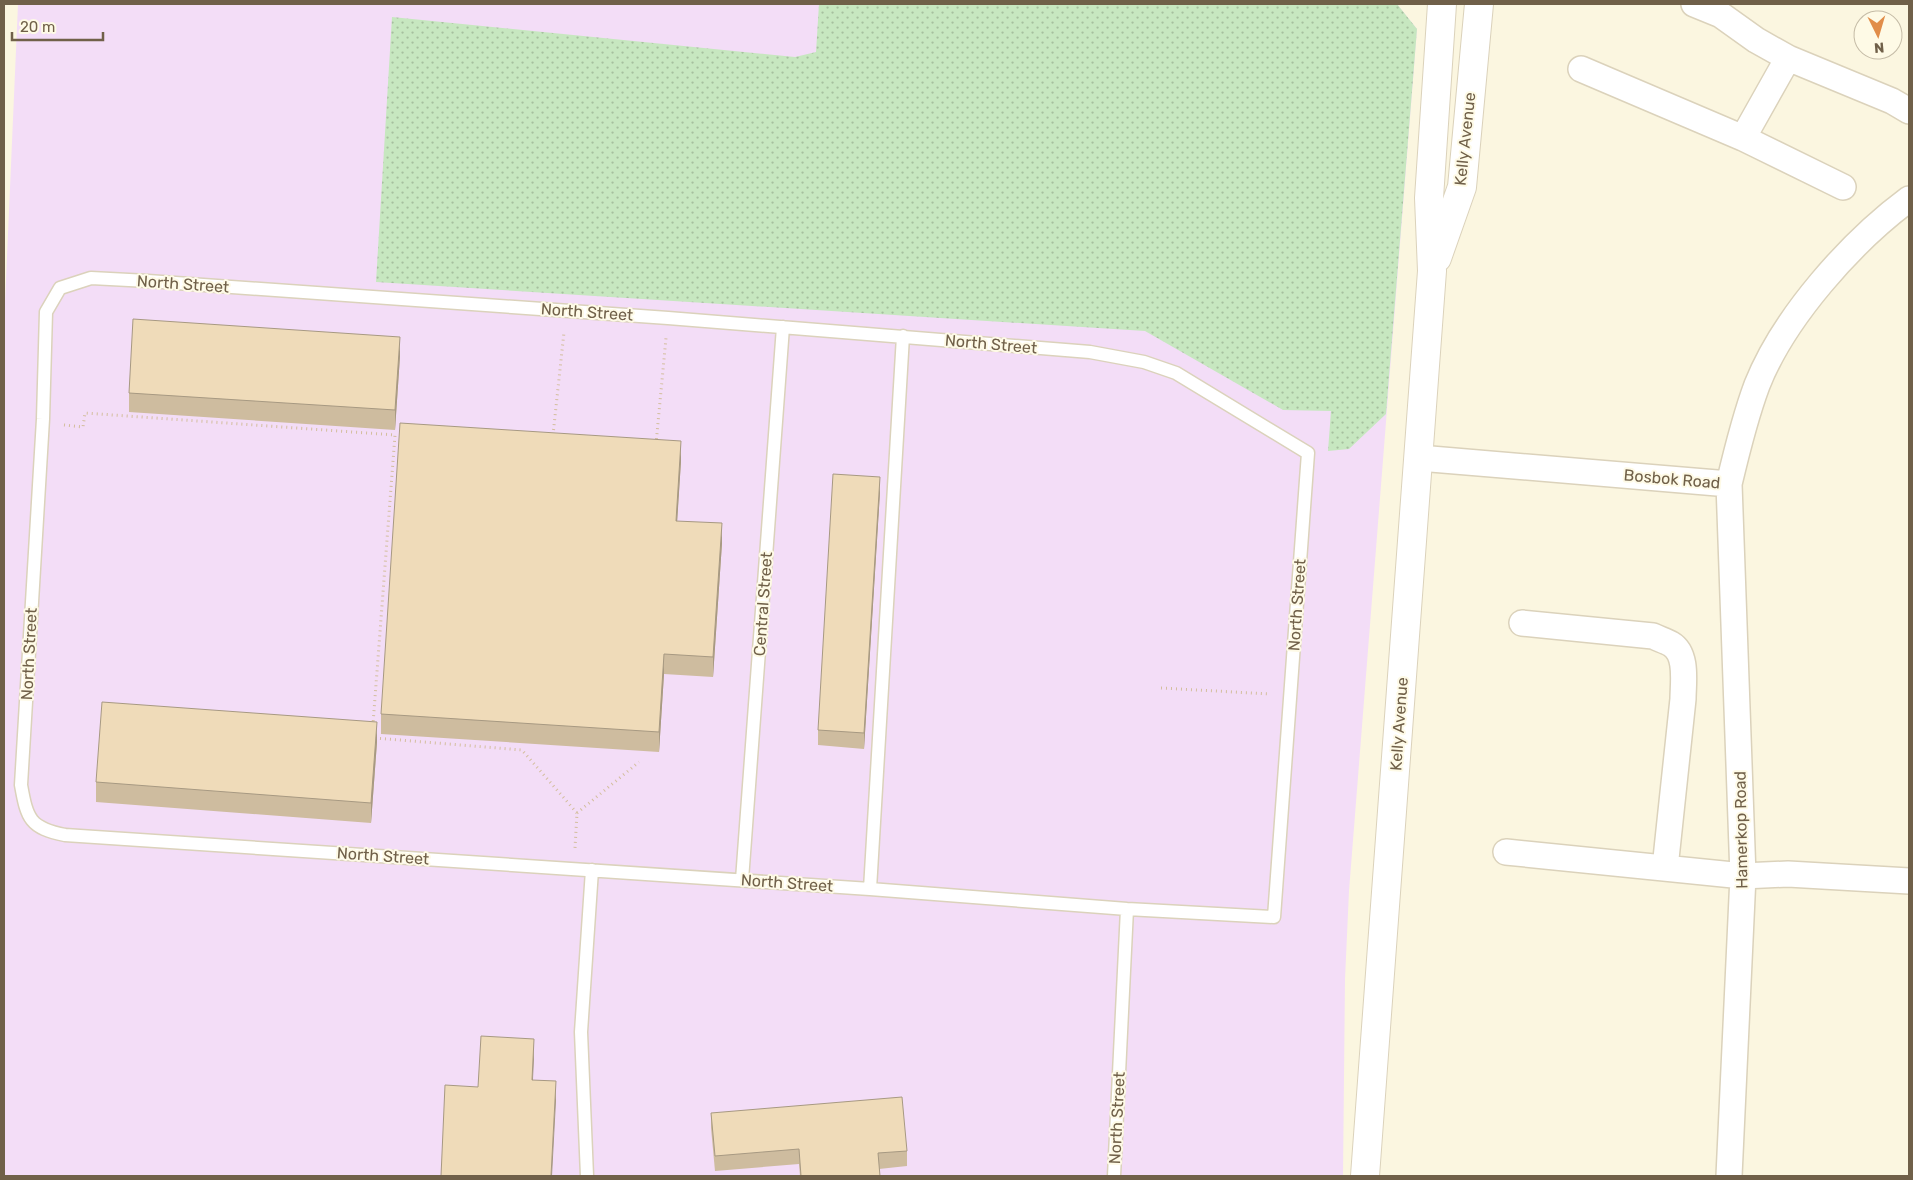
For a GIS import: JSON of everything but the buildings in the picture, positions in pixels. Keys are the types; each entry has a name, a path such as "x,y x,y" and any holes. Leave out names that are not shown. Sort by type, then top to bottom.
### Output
{"street":[{"name":"Kelly Avenue","path":"1365,1176 1432,271 1429,198 1442,4"},
{"name":"Kelly Avenue","path":"1432,271 1462,187 1479,4"},
{"path":"1694,4 1723,9 1756,40 1788,58 1892,101 1909,111"},
{"path":"1743,138 1788,58"},
{"path":"1582,69 1743,138 1843,187"},
{"name":"Bosbok Road","path":"1419,458 1729,484 1743,426 1755,392 1780,342 1818,286 1888,214 1909,198"},
{"name":"Hamerkop Road","path":"1729,484 1743,876 1729,1176"},
{"path":"1522,623 1653,636 1673,645 1681,657 1684,675 1683,699 1665,868"},
{"path":"1506,852 1743,876 1788,874 1909,881"}],"lane":[{"name":"North Street","path":"91,278 566,311 1090,352 1144,362 1176,373 1308,453 1274,917 1127,909 742,880 65,835 44,831 33,822 24,806 21,784 42,424 46,312 60,288 91,278"},
{"name":"Central Street","path":"742,880 783,327"},
{"path":"870,889 903,336"},
{"path":"587,1176 581,1032 592,870"},
{"name":"North Street","path":"1114,1176 1127,909"}],"path":[{"path":"553,436 566,311"},
{"path":"656,444 668,318"},
{"path":"42,424 83,427 86,413 395,436 372,738 522,750 577,813 574,869"},
{"path":"1161,688 1290,695"},
{"path":"577,813 639,762"}],"shaded area":[{"path":"18,4 1397,4 1417,29 1349,891 1345,979 1343,1176 4,1176 4,326"}],"green space":[{"path":"819,4 1397,4 1417,29 1386,414 1349,449 1328,451 1331,411 1283,410 1145,331 376,282 392,17 795,57 816,52"}]}
